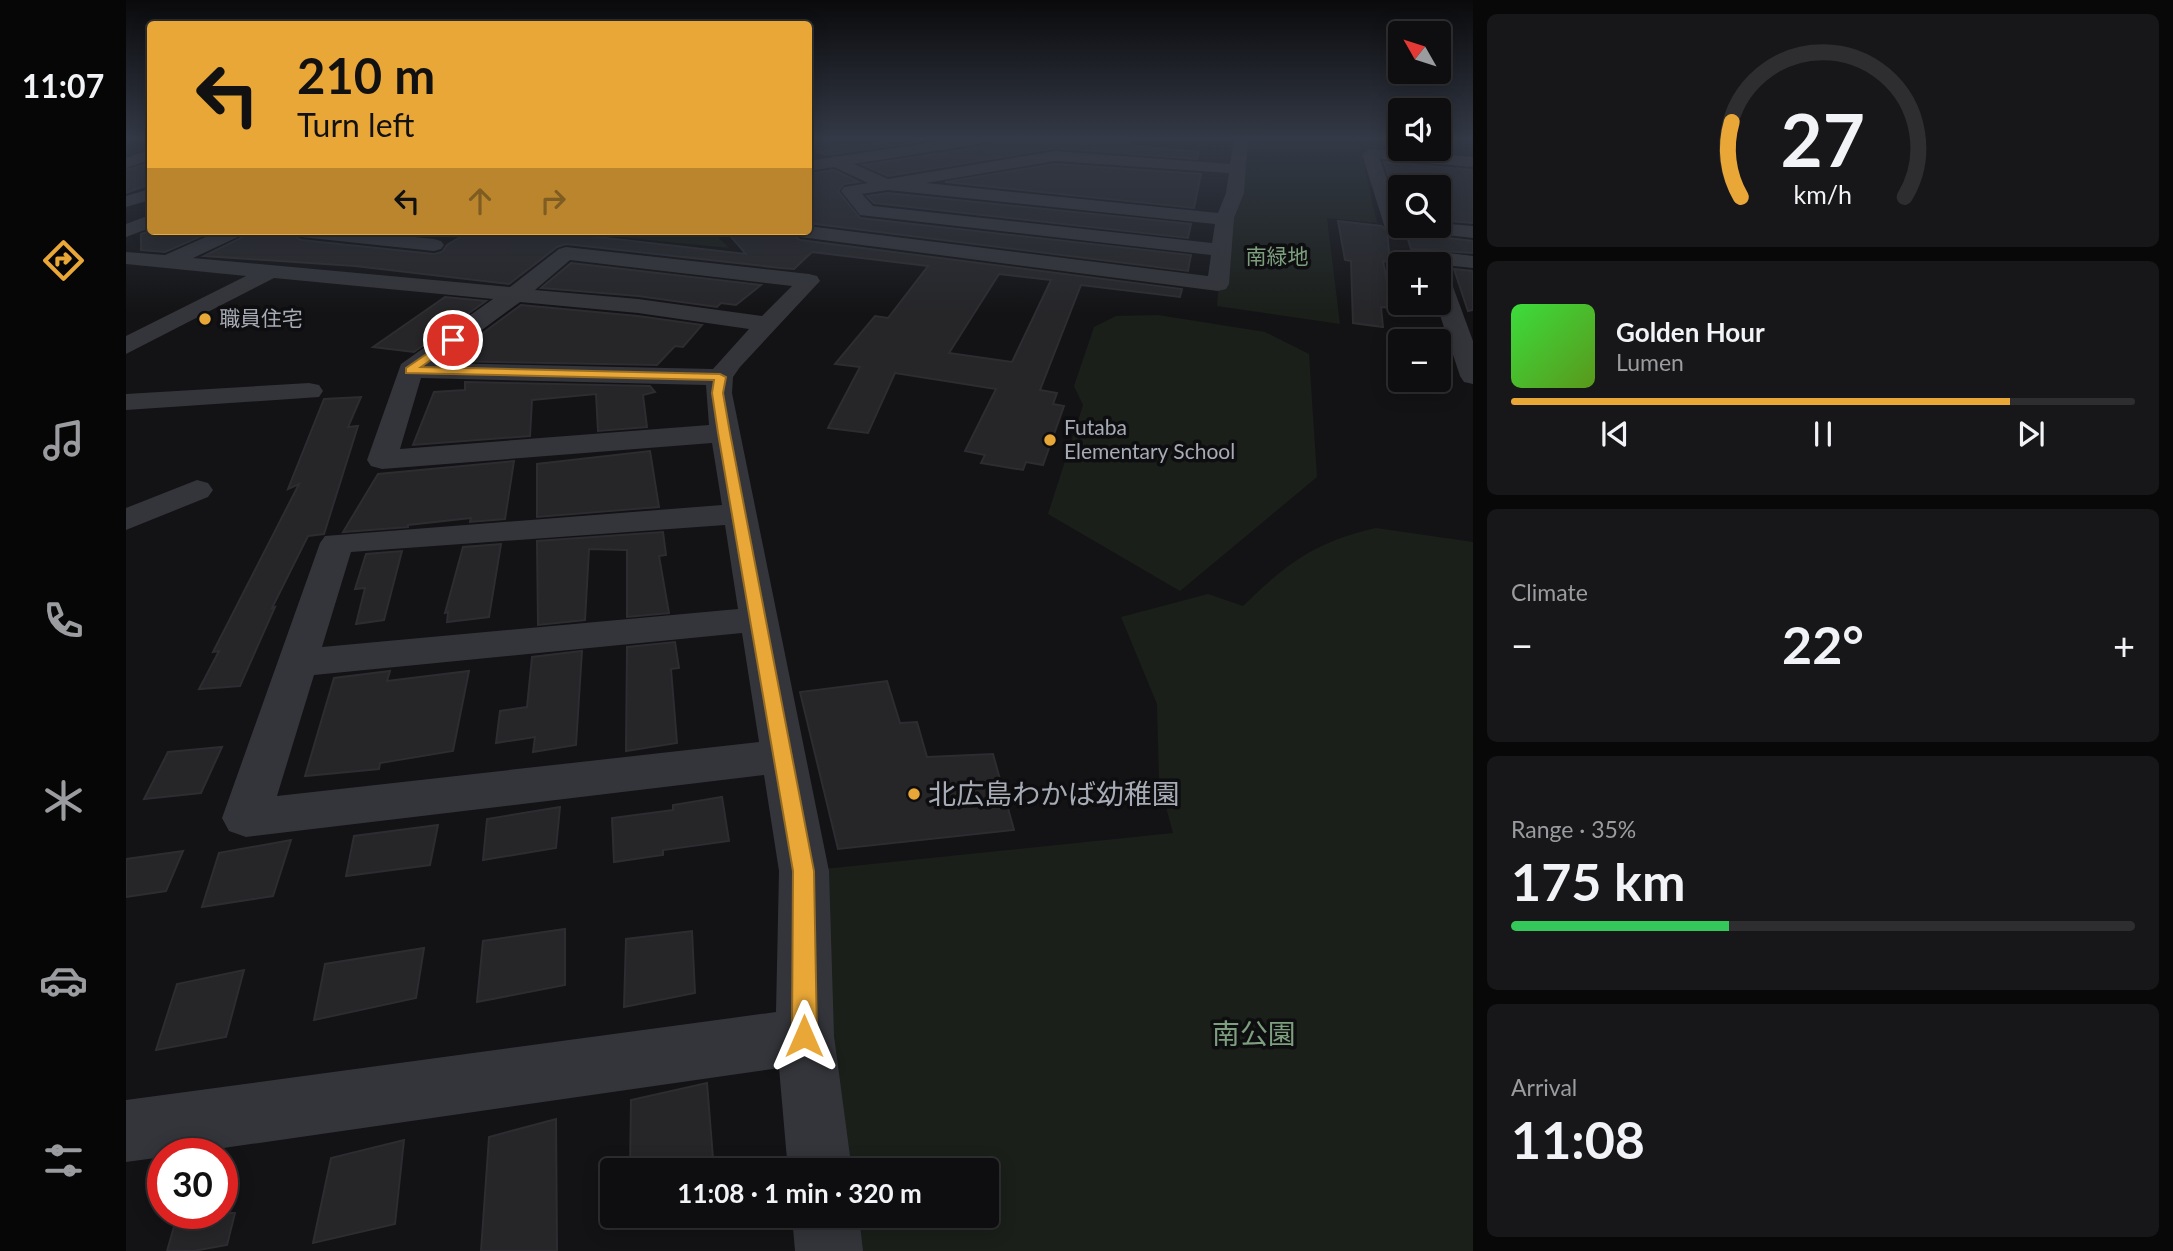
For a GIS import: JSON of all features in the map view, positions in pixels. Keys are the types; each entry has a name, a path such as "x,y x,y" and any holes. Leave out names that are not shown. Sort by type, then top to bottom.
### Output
{"street":[{"path":"855,197 867,211 1222,250"},
{"path":"1014,197 1225,219"},
{"path":"812,233 1218,284 1227,197"},
{"path":"838,237 867,211"},
{"path":"126,221 147,212"},
{"path":"126,232 147,222"},
{"path":"1451,230 1473,232"},
{"path":"126,280 226,235"},
{"path":"339,235 434,245"},
{"path":"378,281 450,235"},
{"path":"724,433 382,460 410,370 517,293 566,253 809,281 730,362 720,377 718,393 803,871 804,1036 818,1158"},
{"path":"126,258 517,293 767,324"},
{"path":"1451,259 1473,262"},
{"path":"126,346 270,272"},
{"path":"1451,313 1473,376"},
{"path":"410,370 720,377"},
{"path":"126,402 309,391"},
{"path":"126,520 197,490"},
{"path":"740,514 337,543 246,818 782,756"},
{"path":"298,663 758,619"},
{"path":"126,1131 804,1036"},
{"path":"826,1228 829,1251"}],"green space":[{"name":"南緑地","path":"1231,197 1371,197 1377,223 1327,218 1340,324 1217,306 1222,250"},
{"path":"598,235 716,235 729,248"},
{"path":"1158,315 1265,332 1309,354 1317,477 1180,591 1048,514 1083,405 1074,386 1094,327 1116,316"},
{"name":"南公園","path":"1376,528 1473,542 1473,1251 829,1251 826,1228 999,1228 999,1158 819,1158 804,871 1173,833 1159,781 1157,704 1121,617 1208,594 1243,606 1303,556"}],"building":[{"path":"812,197 843,197 860,218 1191,255 1188,271 812,224"},
{"path":"868,197 931,197 1191,224 1188,238 874,203"},
{"path":"1092,197 1196,197 1194,208"},
{"path":"1451,197 1473,197 1473,223 1451,221"},
{"path":"1338,221 1382,226 1387,231 1388,262 1383,261 1388,287 1388,308 1381,307 1383,327 1353,323 1351,261 1345,260"},
{"path":"141,234 204,235 165,252 141,250"},
{"path":"245,235 293,235 301,240 434,254 442,252 447,245 463,235 580,235 746,254 729,235 793,235 800,240 1182,289 1180,297 1081,285 1040,390 1057,393 1053,404 1064,406 1043,465 1026,462 1023,470 981,463 985,455 965,451 996,389 895,373 868,433 828,428 860,367 835,364 875,316 888,318 928,266 812,252 794,269 566,244 557,247 509,284 355,266 204,256","holes":["999,274 1051,280 1012,362 949,353"]},
{"path":"1408,238 1473,241 1473,253 1411,249"},
{"path":"571,263 761,285 736,305 721,303 717,307 638,296 541,288"},
{"path":"1454,269 1473,271 1473,310 1468,311"},
{"path":"445,297 486,301 414,352 373,347"},
{"path":"521,305 702,325 683,347 675,346 657,365 445,361"},
{"path":"465,382 650,386 655,392 643,395 647,427 598,431 596,394 532,400 530,436 413,445 434,392 465,390"},
{"path":"361,397 348,427 358,426 324,534 308,536 272,608 275,607 240,686 199,689 219,651 213,652 299,484 288,489 324,399"},
{"path":"650,451 659,507 537,517 537,464"},
{"path":"514,461 505,519 470,522 471,518 343,532 378,474"},
{"path":"663,532 666,555 659,556 669,613 627,617 627,550 589,549 585,620 538,625 537,541"},
{"path":"501,544 489,617 447,622 448,612 445,613 463,547"},
{"path":"402,551 384,620 356,624 365,588 355,589 366,554"},
{"path":"675,642 679,668 671,669 677,743 626,751 627,647"},
{"path":"582,651 576,745 533,752 535,737 496,743 500,711 527,707 532,657"},
{"path":"390,671 387,681 469,671 453,751 380,763 379,769 305,776 334,678"},
{"name":"北広島わかば幼稚園","path":"887,681 900,723 917,722 927,757 993,754 1014,830 838,849 800,692"},
{"path":"222,747 201,793 144,799 168,752"},
{"path":"722,797 729,841 663,850 663,855 614,862 612,818 673,810 673,805"},
{"path":"560,807 556,848 483,860 487,819"},
{"path":"438,825 430,865 346,876 354,836"},
{"path":"291,840 273,896 202,907 219,853"},
{"path":"183,851 166,891 126,897 126,859"},
{"path":"565,929 565,985 477,1002 483,941"},
{"path":"692,931 695,993 624,1007 626,939"},
{"path":"424,948 416,998 314,1020 325,964"},
{"path":"244,970 226,1037 156,1050 177,984"},
{"path":"707,1083 713,1158 630,1158 631,1100"},
{"path":"556,1119 557,1251 481,1251 489,1137"},
{"path":"404,1140 395,1224 313,1243 331,1158"},
{"path":"173,1229 231,1229 227,1245 193,1251 167,1251"}],"place":[{"name":"職員住宅","path":"205,319"},
{"name":"Futaba Elementary School","path":"1050,440"},
{"name":"北広島わかば幼稚園","path":"914,794"}],"route":[{"path":"453,340 410,370 720,377 718,393 724,433 803,871 804,1036"}]}
